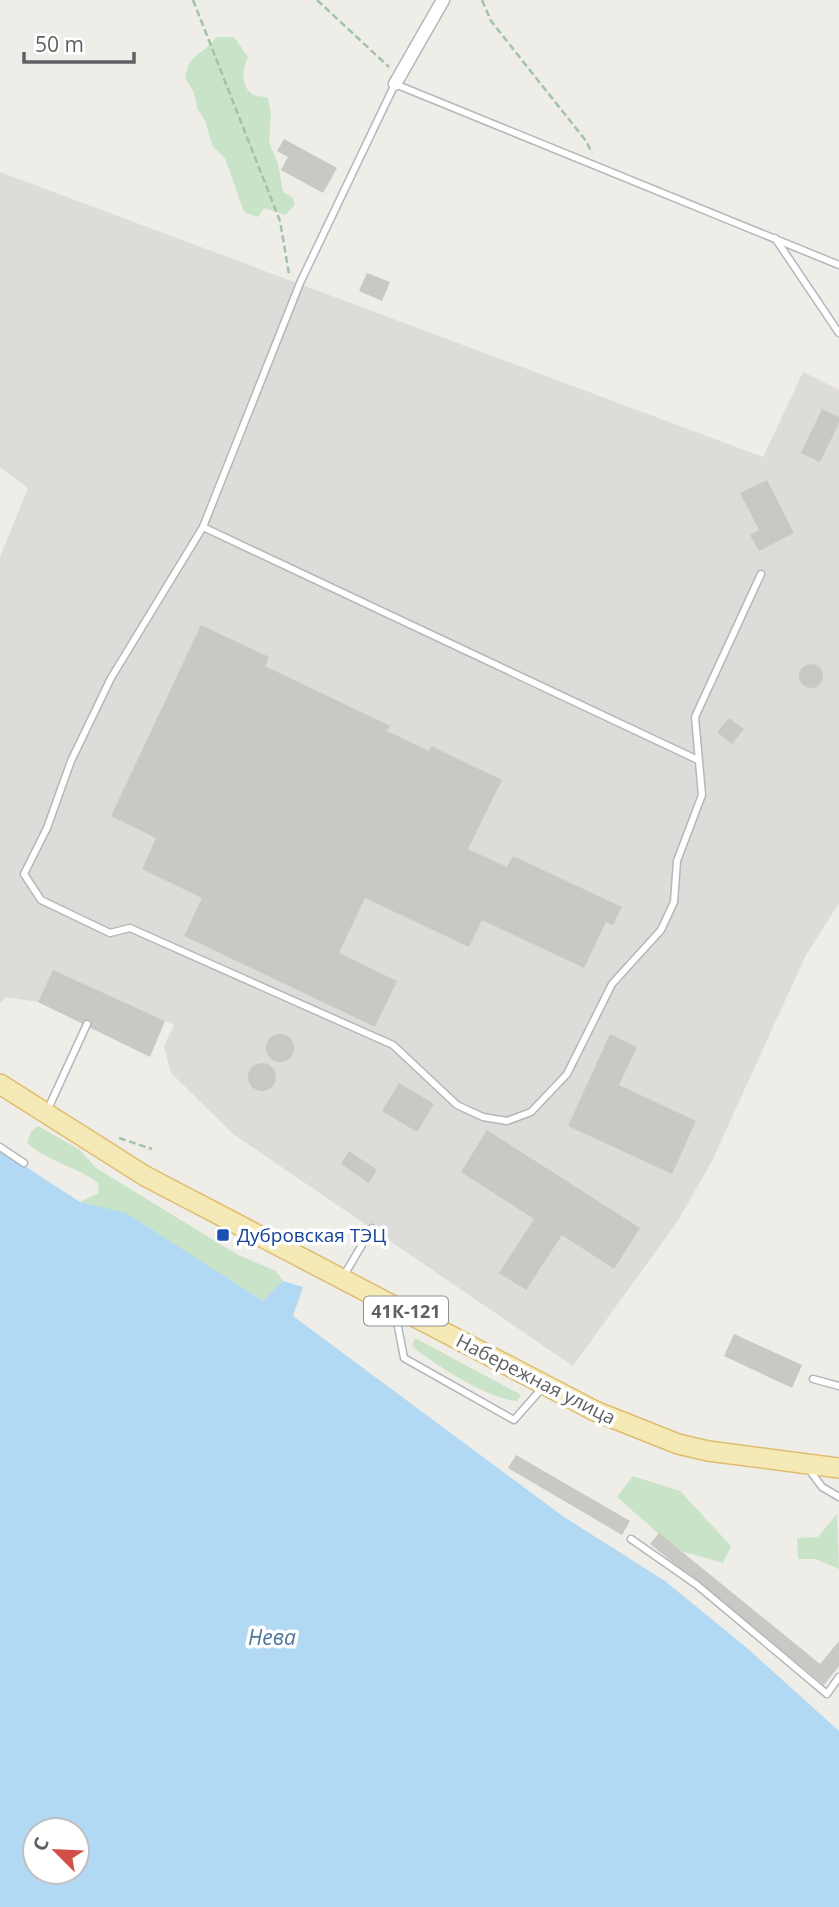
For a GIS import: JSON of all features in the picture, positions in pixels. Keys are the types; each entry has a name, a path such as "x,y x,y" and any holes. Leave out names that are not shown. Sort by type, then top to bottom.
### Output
{"main road":[{"name":"Набережная улица","path":"2,1089 46,1113 145,1176 614,1420 678,1444 839,1468"}],"street":[{"path":"398,80 443,0"}],"lane":[{"path":"761,574 695,717 702,795 677,861 674,902 661,930 612,984 567,1074 531,1112 507,1121 483,1117 457,1105 393,1045 130,928 110,933 41,900 24,874 47,828 71,761 111,678 203,527 300,283 398,80 839,265"},
{"path":"774,237 839,333"},
{"path":"203,527 698,760"},
{"path":"46,1113 87,1024"},
{"path":"0,1147 24,1163"},
{"path":"342,1278 372,1228"},
{"path":"394,1305 404,1358 514,1420 544,1385"},
{"path":"813,1379 839,1386"},
{"path":"804,1464 822,1487 839,1497"},
{"path":"631,1539 697,1585 827,1694 839,1677"}],"path":[{"path":"193,0 280,221 289,274"},
{"path":"317,0 398,80"},
{"path":"482,0 491,21 586,141 598,166"}],"shaded area":[{"path":"0,172 763,457 803,372 839,390 839,903 806,955 711,1163 677,1222 573,1366 233,1134 171,1073 164,1046 174,1025 53,971 38,1002 6,997 0,1004 0,557 28,488 0,467"}],"green space":[{"path":"216,37 234,37 248,57 244,67 245,85 251,94 268,98 271,114 269,142 278,164 283,192 292,197 295,204 286,215 264,208 258,217 244,212 225,158 213,147 205,121 197,108 194,92 185,78 190,63"},
{"path":"38,1126 80,1150 96,1168 238,1255 276,1271 283,1281 263,1301 169,1241 80,1202 99,1193 98,1183 27,1143 31,1132"},
{"path":"415,1338 521,1395 517,1401 505,1399 462,1380 412,1346"},
{"path":"633,1476 680,1491 731,1546 723,1563 677,1550 617,1497"},
{"path":"837,1514 839,1569 815,1559 798,1559 797,1538 818,1537"}],"water":[{"name":"Нева","path":"0,1150 80,1202 126,1213 263,1301 283,1281 303,1287 293,1316 564,1517 665,1581 747,1648 839,1731 839,1907 0,1907"}],"building":[{"path":"284,139 337,168 323,193 281,170 288,157 277,151"},
{"path":"367,273 390,282 382,301 359,291"},
{"path":"822,409 839,417 839,423 820,462 801,453"},
{"path":"767,480 794,533 759,551 750,535 759,530 740,493"},
{"path":"201,625 269,657 265,666 390,726 387,731 429,751 431,746 502,780 468,849 507,867 513,856 622,907 613,925 606,922 584,968 482,920 469,947 365,898 339,953 397,981 375,1027 184,936 202,898 142,869 156,838 111,816"},
{"path":"811,664 822,671 823,676 816,687 811,688 800,681 799,676 806,665"},
{"path":"729,718 744,729 732,744 717,732"},
{"path":"53,970 165,1021 150,1057 38,1002"},
{"path":"280,1034 290,1038 294,1048 290,1058 280,1062 270,1058 266,1048 270,1038"},
{"path":"610,1034 637,1047 619,1085 696,1121 672,1174 568,1126"},
{"path":"262,1063 272,1067 276,1077 272,1087 262,1091 252,1087 248,1077 252,1067"},
{"path":"399,1083 434,1104 417,1132 382,1111"},
{"path":"487,1130 640,1228 614,1269 562,1235 526,1290 499,1273 534,1219 461,1172"},
{"path":"349,1151 377,1170 369,1183 341,1164"},
{"path":"734,1334 802,1365 792,1388 724,1356"},
{"path":"516,1455 630,1521 622,1535 508,1468"},
{"path":"659,1533 820,1664 839,1641 839,1666 824,1685 650,1544"}],"place":[{"name":"Дубровская ТЭЦ","path":"223,1235"}]}
